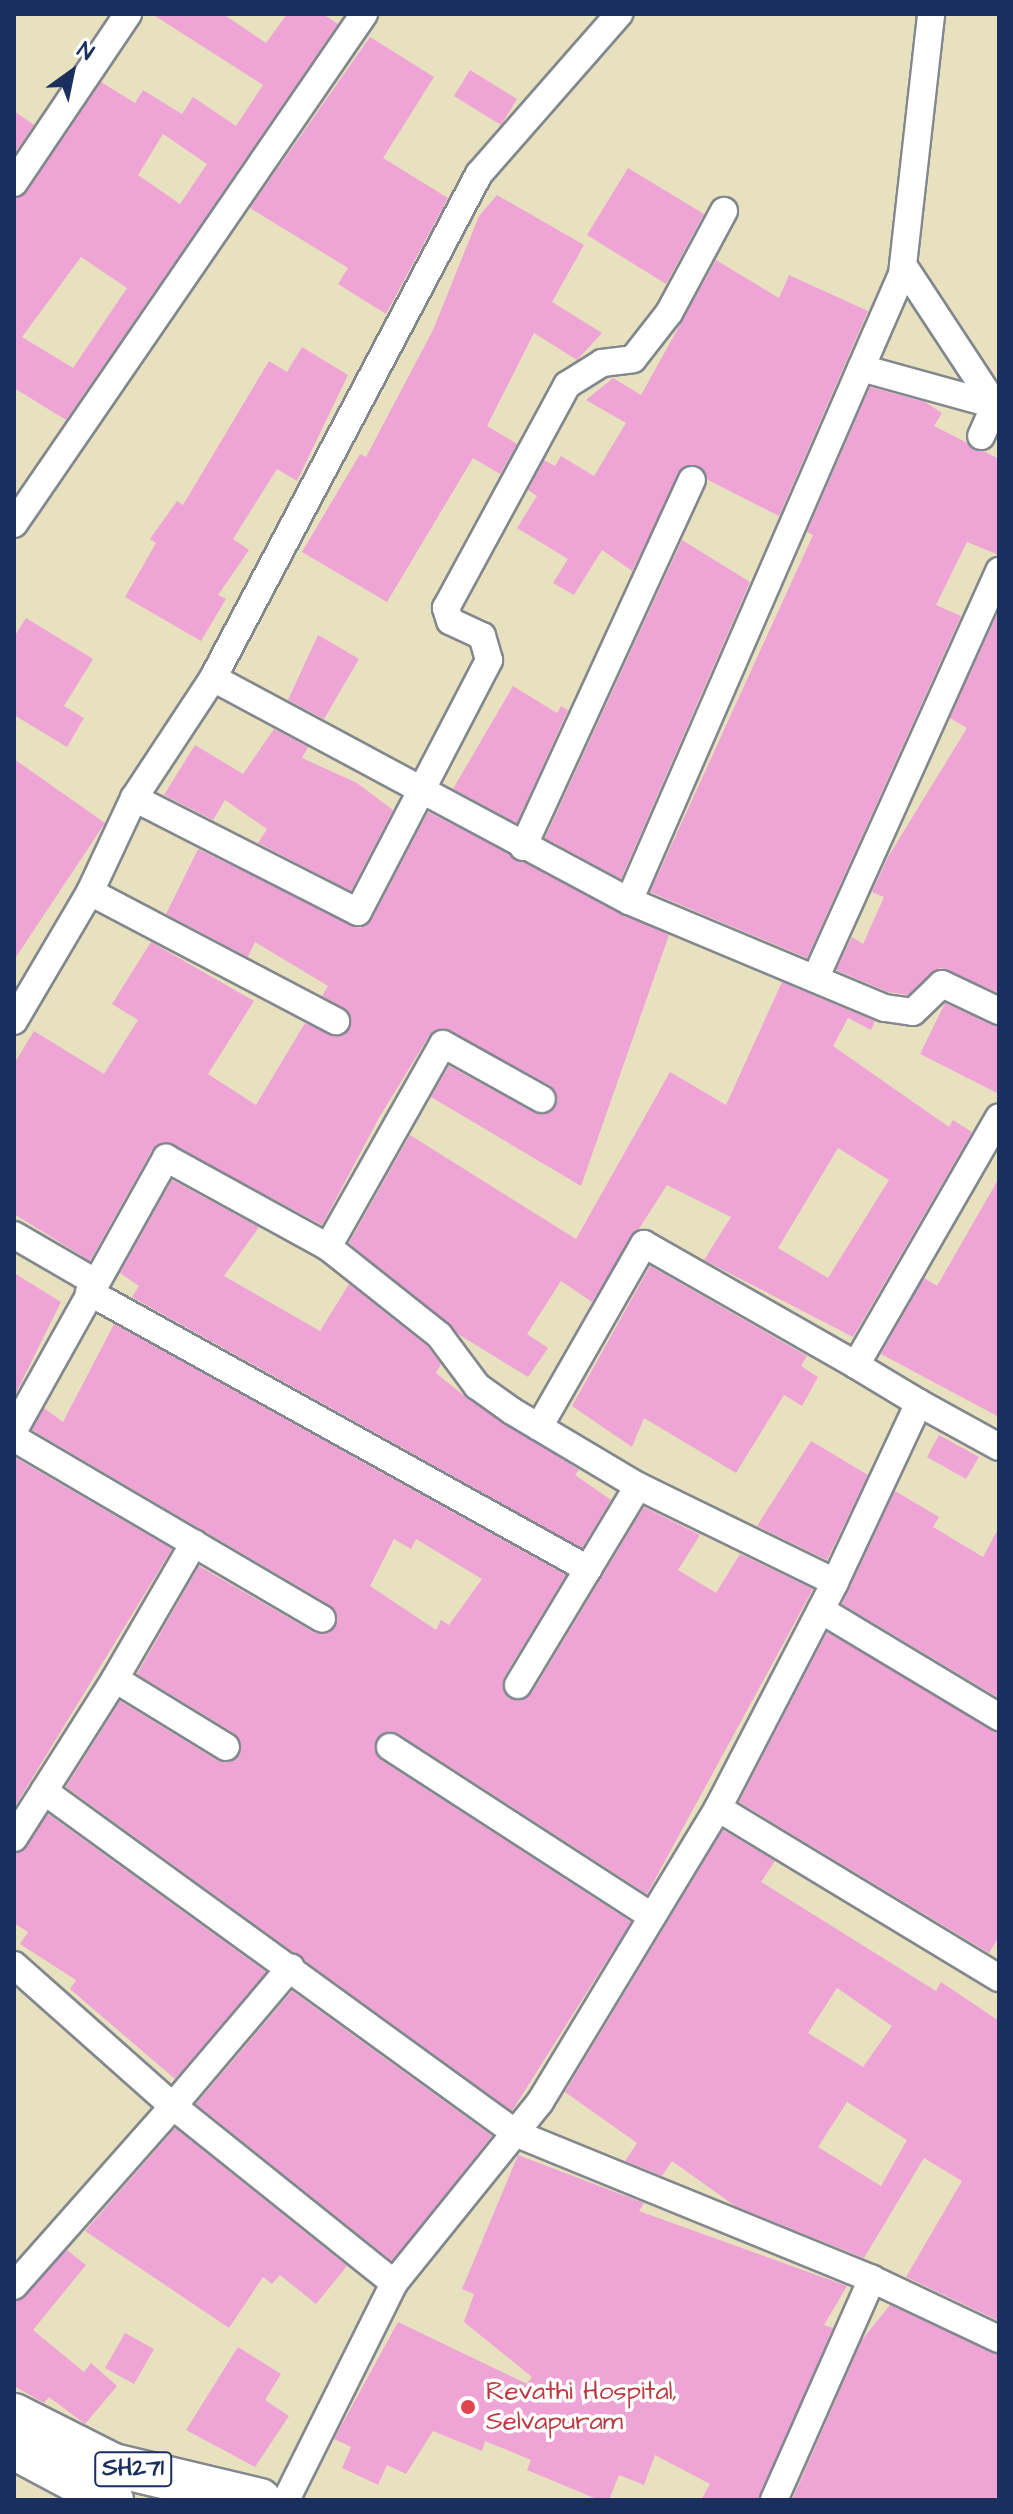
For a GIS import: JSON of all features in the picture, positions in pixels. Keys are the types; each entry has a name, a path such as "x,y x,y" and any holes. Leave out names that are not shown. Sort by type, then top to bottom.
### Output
{"main road":[{"name":"SH271","path":"14,2415 113,2465 260,2500"},
{"path":"14,2448 112,2500"}],"street":[{"path":"14,183 128,14"},
{"path":"14,524 364,14"},
{"path":"14,1021 90,892 134,798 213,678 479,174 619,14"},
{"path":"629,901 903,265 931,14"},
{"path":"134,798 358,912 424,796 489,660 482,636 450,621 446,608 567,385 602,363 633,359 669,313 724,211"},
{"path":"903,265 995,405"},
{"path":"861,368 995,405"},
{"path":"981,436 995,405"},
{"path":"523,847 692,480"},
{"path":"815,979 999,571"},
{"path":"213,678 424,796 629,901 815,979 913,1012 942,984 999,1011"},
{"path":"90,892 336,1021"},
{"path":"328,1247 443,1044 542,1099"},
{"path":"856,1365 999,1117"},
{"path":"14,1430 166,1158 328,1247 439,1335 477,1386 539,1427 638,1486 835,1582"},
{"path":"14,1235 92,1287 588,1569"},
{"path":"539,1427 644,1244 999,1447"},
{"path":"286,2500 394,2283 517,2134 718,1808 835,1582 919,1403"},
{"path":"14,1438 322,1619"},
{"path":"518,1685 638,1486"},
{"path":"14,1838 115,1679 194,1543"},
{"path":"821,1610 999,1717"},
{"path":"115,1679 226,1747"},
{"path":"390,1747 650,1915"},
{"path":"44,1791 291,1967 517,2134 872,2279 999,2339"},
{"path":"718,1808 999,1978"},
{"path":"14,1965 173,2106 394,2283"},
{"path":"14,2286 291,1967"},
{"path":"774,2500 872,2279"}],"building":[{"path":"152,14 223,14 266,43 287,14 323,14 338,24 66,420 14,388 14,199 27,192 101,82 135,103 143,90 182,114 193,97 236,126 263,85","holes":["163,134 207,164 180,204 138,175","81,257 127,288 73,368 22,337"]},
{"path":"370,37 434,77 383,158 448,198 386,314 338,284 348,268 250,208"},
{"path":"470,70 517,99 501,125 454,96"},
{"path":"14,111 34,125 14,154"},
{"path":"628,168 704,214 666,284 587,235"},
{"path":"497,195 584,245 552,302 602,333 577,360 534,333 487,426 517,444 500,474 473,458 387,602 302,552 360,454 366,457 433,330 479,216"},
{"path":"716,260 779,298 789,275 868,311 779,516 708,480 699,466 683,467 632,571 602,550 574,595 553,583 568,559 517,528 537,496 528,490 544,460 555,466 561,456 594,476 626,423 586,400 613,378 641,395"},
{"path":"302,347 348,375 297,481 277,469 233,539 249,550 218,595 226,599 201,641 125,597 156,543 150,539 177,501 183,505 269,361 287,372"},
{"path":"870,387 925,402 942,413 934,426 999,459 999,555 967,542 936,605 961,616 807,958 650,892 813,535 807,532"},
{"path":"682,540 750,582 621,879 545,838"},
{"path":"999,610 999,993 940,968 908,995 888,992 836,970 852,937 863,944 884,897 872,892 888,857 967,728 950,718"},
{"path":"26,618 93,659 64,706 84,718 67,747 14,715 14,637"},
{"path":"318,635 359,659 324,719 288,700"},
{"path":"513,686 557,713 561,706 568,710 517,823 453,789"},
{"path":"274,729 308,747 302,758 357,783 393,810 351,891 258,843 267,829 225,800 213,820 164,795 195,745 243,774"},
{"path":"14,759 105,823 14,960"},
{"path":"428,812 669,935 581,1186 431,1097 449,1066 535,1113 551,1112 558,1100 550,1085 442,1028 429,1036 380,1116 322,1225 166,1142 152,1150 90,1261 14,1214 14,1064 34,1031 104,1074 138,1020 112,1004 151,942 254,1001 208,1074 256,1105 305,1023 336,1037 350,1028 349,1012 322,996 328,986 255,942 248,957 166,914 198,849 360,928 372,919"},
{"path":"782,982 875,1021 871,1030 848,1018 833,1046 949,1127 953,1120 972,1132 853,1337 704,1260 731,1217 667,1185 592,1302 561,1281 527,1334 548,1348 528,1377 458,1334 349,1243 410,1135 576,1239 670,1072 726,1105","holes":["838,1148 889,1180 828,1278 778,1248"]},
{"path":"945,1003 999,1027 999,1094 920,1054"},
{"path":"999,1178 999,1417 881,1354 924,1278 937,1286"},
{"path":"172,1180 259,1227 224,1276 320,1331 349,1284 427,1346 441,1364 436,1373 468,1399 579,1470 575,1475 611,1500 582,1548 132,1297 139,1286 120,1273"},
{"path":"650,1266 807,1356 801,1366 818,1377 802,1406 784,1395 736,1473 644,1418 632,1447 572,1406"},
{"path":"14,1273 61,1302 14,1397"},
{"path":"114,1324 566,1575 504,1677 510,1699 532,1693 644,1507 700,1535 678,1570 716,1593 740,1554 813,1589 647,1894 399,1734 376,1739 381,1760 631,1922 512,2111 66,1787 120,1701 218,1761 240,1755 234,1733 137,1674 199,1566 315,1633 329,1633 338,1620 330,1605 32,1430 44,1408 63,1422","holes":["394,1539 411,1549 416,1539 482,1579 449,1625 441,1620 436,1630 370,1586"]},
{"path":"939,1435 979,1457 966,1479 927,1457"},
{"path":"811,1441 868,1475 827,1560 757,1526"},
{"path":"14,1457 172,1549 14,1808"},
{"path":"895,1491 939,1517 933,1527 983,1557 999,1527 999,1698 842,1604"},
{"path":"827,1632 999,1733 999,1937 989,1953 739,1802"},
{"path":"48,1814 266,1972 175,2079 70,1989 76,1980 20,1944 28,1932 14,1923 14,1854"},
{"path":"723,1830 775,1861 761,1882 936,1991 941,1982 999,2021 999,2321 906,2277 962,2181 924,2158 864,2258 735,2206 672,2161 662,2176 625,2161 637,2143 565,2092","holes":["837,1988 892,2026 863,2067 808,2033","847,2102 907,2140 881,2186 818,2147"]},
{"path":"292,1991 492,2136 392,2261 196,2104"},
{"path":"175,2128 347,2266 316,2304 280,2275 272,2284 263,2277 229,2328 85,2231"},
{"path":"518,2155 644,2203 639,2211 847,2286 824,2325 833,2328 758,2500 701,2500 710,2484 655,2455 644,2485 619,2475 609,2500 599,2500 527,2470 531,2460 485,2441 482,2451 433,2431 406,2474 387,2465 378,2485 342,2468 351,2447 334,2439 398,2322 527,2384 532,2377 464,2322 474,2294 462,2289"},
{"path":"67,2250 86,2265 33,2330 84,2372 91,2363 117,2386 85,2424 49,2397 44,2403 14,2386 14,2302"},
{"path":"890,2305 999,2355 999,2500 792,2500 862,2340"},
{"path":"125,2333 154,2349 134,2384 105,2368"},
{"path":"238,2347 281,2374 265,2400 289,2416 255,2467 186,2430"}],"place":[{"name":"Revathi Hospital, Selvapuram","path":"468,2407"}]}
